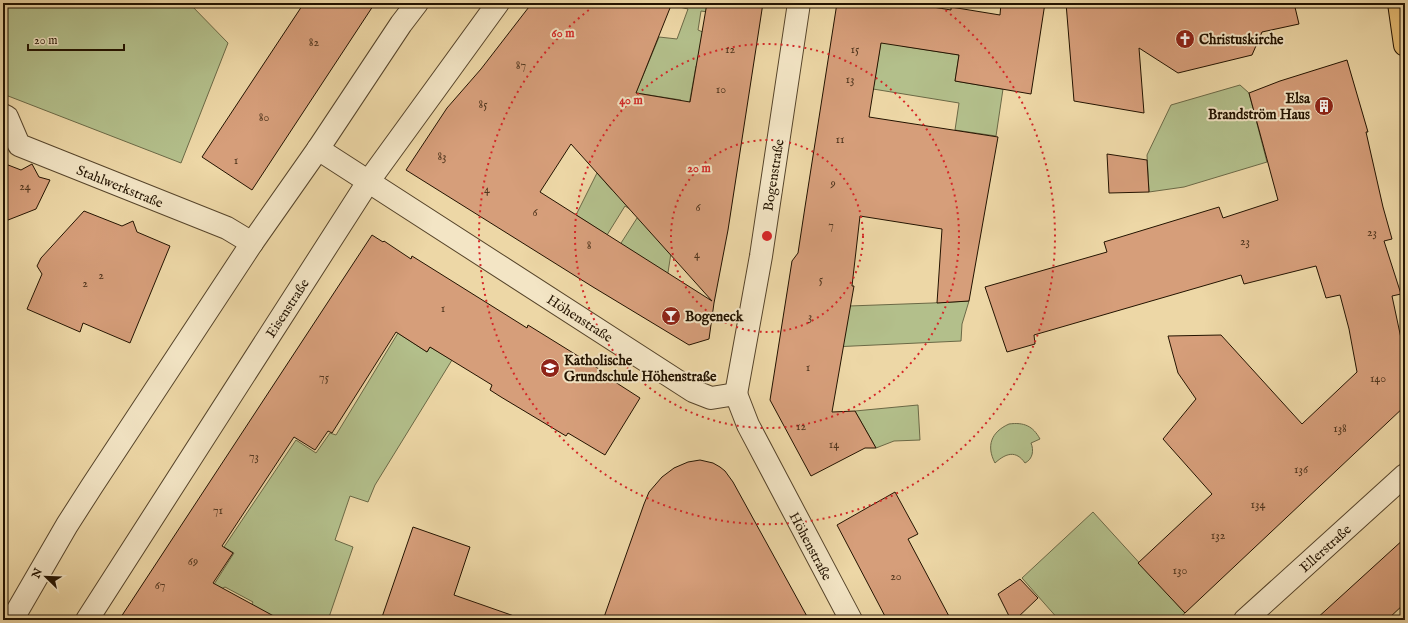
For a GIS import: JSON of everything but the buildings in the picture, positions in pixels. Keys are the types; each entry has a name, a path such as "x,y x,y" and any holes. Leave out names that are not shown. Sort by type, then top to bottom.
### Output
{"main road":[{"path":"1399,3 1405,45"}],"street":[{"path":"12,620 67,525 92,486 252,243 417,3"},
{"name":"Eisenstraße","path":"87,620 368,182 498,3"},
{"name":"Bogenstraße","path":"736,394 761,256 799,3"},
{"name":"Stahlwerkstraße","path":"3,115 7,117 19,145 227,228 252,243"},
{"name":"Höhenstraße","path":"318,149 692,391 711,398 736,394 748,425 851,620"},
{"name":"Ellerstraße","path":"1245,620 1405,475"}],"green space":[{"path":"3,3 189,3 228,43 181,163 3,94"},
{"path":"672,3 716,3 715,13 701,11 698,30 705,33 700,65 696,66 689,105 680,104 681,100 636,93 635,95 659,37 677,39 688,9 671,5"},
{"path":"905,25 902,46 959,55 955,81 1003,89 996,136 955,130 959,103 873,89 882,36"},
{"path":"1240,85 1249,93 1267,162 1184,187 1149,192 1147,155 1171,105"},
{"path":"597,173 612,190 620,181 673,240 667,279 614,254 639,215 625,206 607,235 576,215"},
{"path":"969,301 962,324 961,341 832,347 849,306"},
{"path":"398,333 427,352 430,347 452,360 375,485 368,502 350,496 335,540 353,547 328,620 243,620 253,602 225,587 215,592 211,589 234,553 224,547 296,440 316,453 330,433 336,435"},
{"path":"918,405 920,440 894,441 876,448 855,411"},
{"path":"1009,424 1024,424 1031,428 1040,439 1031,443 1032,454 1030,459 1025,463 1018,456 1011,454 1003,457 995,463 992,457 991,445 994,435"},
{"path":"1093,512 1185,613 1177,620 1059,620 1022,578"}],"place":[{"name":"Christuskirche","path":"1185,39"},
{"name":"Elsa Brandström Haus","path":"1324,106"},
{"name":"Bogeneck","path":"671,316"},
{"name":"Katholische Grundschule Höhenstraße","path":"550,368"}]}
